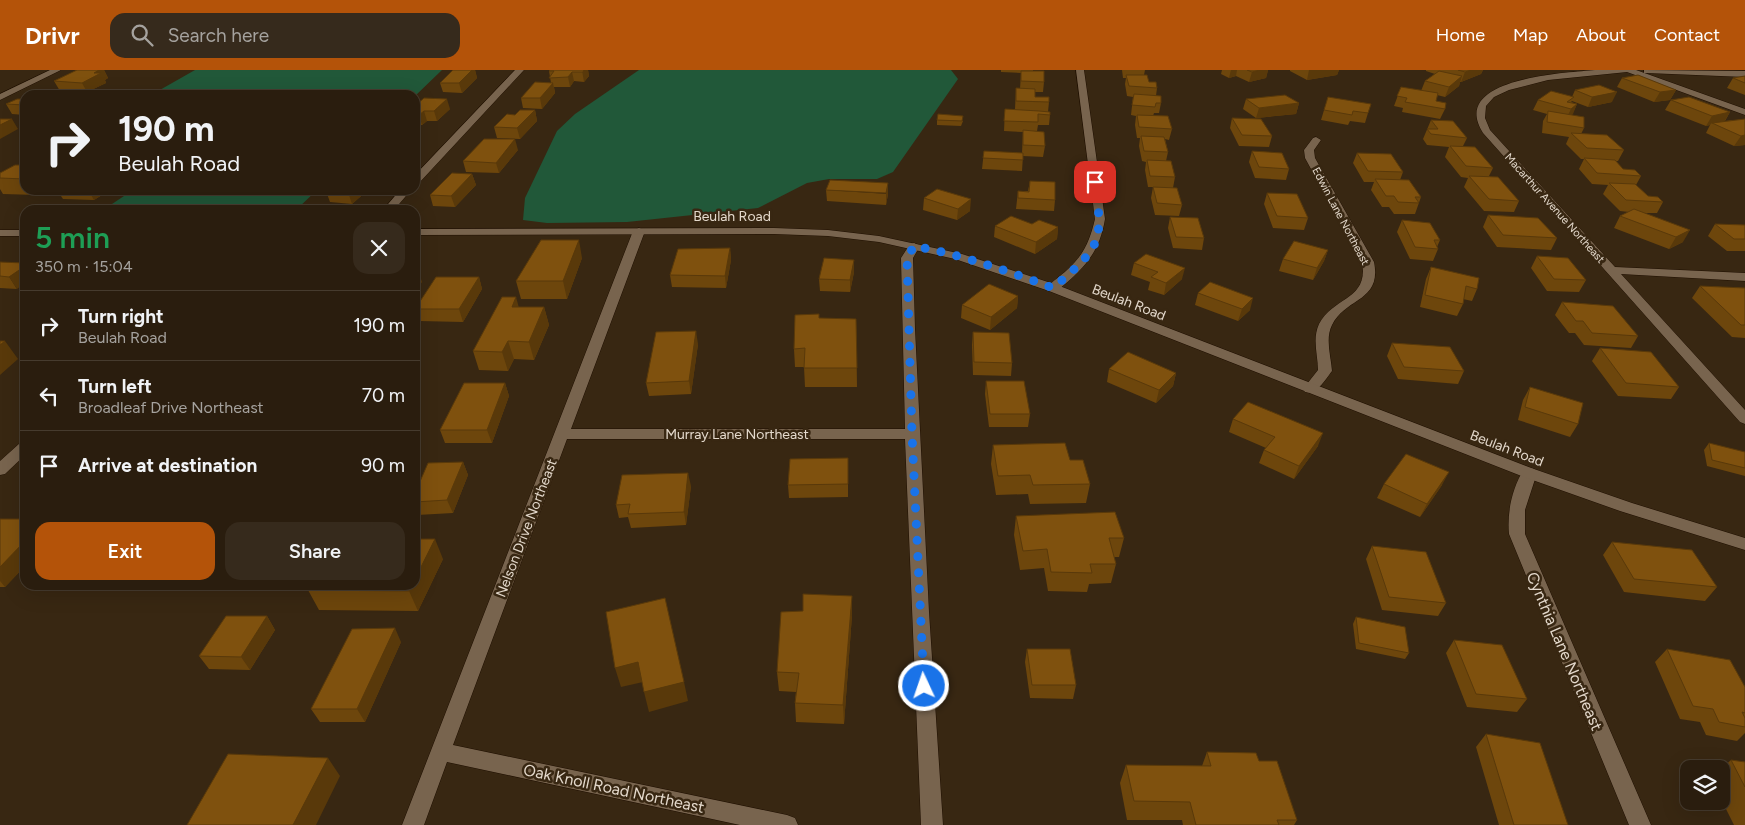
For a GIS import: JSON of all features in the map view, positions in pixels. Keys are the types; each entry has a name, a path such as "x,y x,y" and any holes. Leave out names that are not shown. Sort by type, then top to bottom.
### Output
{"street":[{"path":"0,97 57,70"},
{"path":"420,176 520,70"},
{"path":"1053,288 1092,252 1098,238 1100,219 1080,70"},
{"path":"1627,70 1745,112"},
{"name":"Macarthur Avenue Northeast","path":"1627,70 1538,80 1512,85 1488,98 1482,105 1480,115 1486,131 1745,419"},
{"path":"1633,70 1745,74"},
{"path":"1740,70 1745,74"},
{"name":"Edwin Lane Northeast","path":"1310,389 1325,371 1321,338 1325,326 1332,314 1364,291 1370,284 1371,275 1368,262 1310,158 1309,150 1316,140"},
{"path":"392,205 402,195"},
{"name":"Beulah Road","path":"420,232 640,231 828,233 914,246 993,266 1529,473 1626,507 1745,544"},
{"name":"Nelson Drive Northeast","path":"413,825 640,231"},
{"path":"0,233 20,233"},
{"path":"914,246 907,258 912,434 922,666 932,825"},
{"path":"1610,270 1745,277"},
{"name":"Murray Lane Northeast","path":"562,434 912,434"},
{"path":"0,470 20,451"},
{"name":"Cynthia Lane Northeast","path":"1529,473 1516,506 1517,534 1640,825"},
{"name":"Oak Knoll Road Northeast","path":"441,752 581,780 787,825"}],"green space":[{"path":"195,70 442,70 420,91 160,90"},
{"path":"639,70 951,70 958,79 893,172 877,179 829,179 807,183 758,208 627,222 547,223 523,220 525,198 557,131 575,114"},
{"path":"126,195 312,195 301,205 110,205"}],"building":[{"path":"77,70 99,70 94,73 101,73 82,83 54,81"},
{"path":"453,70 472,70 459,83 440,83"},
{"path":"550,70 584,70 583,72 572,72 568,77 549,78 554,71"},
{"path":"1021,71 1044,71 1044,82 1021,81"},
{"path":"1439,71 1462,76 1449,87 1425,81"},
{"path":"1126,75 1147,75 1149,82 1156,82 1157,88 1129,86"},
{"path":"1638,75 1676,90 1660,92 1622,78"},
{"path":"1745,76 1745,83 1733,78"},
{"path":"535,82 553,83 540,98 521,98"},
{"path":"1599,85 1617,92 1592,97 1575,90"},
{"path":"1401,87 1438,93 1436,101 1446,103 1445,109 1405,102 1407,98 1397,96"},
{"path":"1016,88 1035,89 1035,97 1049,97 1049,102 1016,101"},
{"path":"1551,91 1574,97 1567,102 1577,104 1571,109 1538,100"},
{"path":"1134,94 1161,96 1161,103 1156,103 1155,107 1132,105"},
{"path":"1285,95 1299,103 1259,108 1246,99"},
{"path":"1328,97 1371,104 1368,113 1353,111 1352,115 1324,110"},
{"path":"1689,97 1730,112 1712,116 1671,100"},
{"path":"424,98 447,99 434,111 424,111 420,114 420,102"},
{"path":"17,99 20,99 20,105 6,104"},
{"path":"1005,109 1050,112 1050,115 1038,114 1038,122 1004,121"},
{"path":"520,110 535,110 517,128 494,127 507,114 515,115"},
{"path":"1548,111 1584,117 1584,128 1547,122"},
{"path":"938,114 963,116 962,121 937,120"},
{"path":"1137,115 1168,116 1172,129 1139,127"},
{"path":"1232,118 1261,119 1272,136 1242,135"},
{"path":"0,119 12,119 0,125"},
{"path":"1745,119 1745,135 1741,136 1712,123"},
{"path":"1431,120 1453,121 1467,138 1431,134 1427,129 1438,129"},
{"path":"1023,130 1044,132 1045,146 1023,145"},
{"path":"1571,133 1607,135 1624,150 1587,148"},
{"path":"1141,136 1164,137 1168,152 1144,151"},
{"path":"484,139 515,139 496,163 463,161"},
{"path":"1450,146 1475,147 1493,168 1466,166"},
{"path":"984,151 1023,153 1023,160 983,158"},
{"path":"1252,151 1282,153 1289,169 1259,167"},
{"path":"1357,153 1391,154 1403,172 1368,171"},
{"path":"1584,158 1615,160 1623,169 1635,170 1641,176 1597,173"},
{"path":"1147,160 1171,161 1175,177 1150,176"},
{"path":"15,165 20,165 20,179 0,178 0,173"},
{"path":"452,173 472,174 451,196 430,195"},
{"path":"1469,176 1498,177 1519,201 1489,199"},
{"path":"1375,179 1409,180 1421,197 1415,197 1419,203 1398,202 1394,196 1386,196"},
{"path":"830,180 888,183 886,193 826,190"},
{"path":"1030,181 1055,182 1055,200 1018,198 1018,191 1029,192"},
{"path":"1609,183 1635,184 1648,196 1658,197 1663,202 1626,200"},
{"path":"1153,187 1177,188 1182,205 1157,203"},
{"path":"937,189 971,199 958,209 924,198"},
{"path":"1267,193 1297,194 1308,218 1277,216"},
{"path":"1634,209 1690,230 1676,237 1620,216"},
{"path":"1488,215 1538,218 1557,238 1503,235"},
{"path":"1011,216 1032,224 1039,220 1058,227 1036,242 995,226"},
{"path":"1170,217 1198,218 1204,238 1176,237"},
{"path":"1402,220 1430,223 1440,240 1434,240 1438,249 1415,247"},
{"path":"1715,224 1745,225 1745,239 1734,239"},
{"path":"541,240 579,240 563,281 516,281"},
{"path":"1294,241 1328,250 1317,268 1283,259"},
{"path":"730,248 725,276 670,275 678,249"},
{"path":"1146,254 1185,268 1166,283 1151,277 1158,272 1134,263"},
{"path":"1537,256 1568,258 1586,280 1554,279"},
{"path":"824,258 854,260 850,280 819,279"},
{"path":"0,262 20,263 20,269 9,277 0,276"},
{"path":"1431,267 1479,278 1477,289 1466,286 1463,304 1425,295"},
{"path":"436,277 479,277 459,309 420,309 420,301"},
{"path":"1210,282 1253,298 1242,309 1198,293"},
{"path":"989,284 1018,296 991,317 962,305"},
{"path":"1700,286 1745,288 1745,325 1741,325"},
{"path":"502,297 516,297 512,307 544,307 529,342 508,341 502,352 473,351"},
{"path":"1562,302 1613,306 1638,336 1592,333 1583,321 1576,321"},
{"path":"819,314 819,318 856,319 857,368 804,368 805,348 794,349 795,315"},
{"path":"696,331 689,381 646,383 656,332"},
{"path":"973,332 1009,333 1012,363 974,362"},
{"path":"1392,343 1450,347 1464,371 1404,367"},
{"path":"1600,348 1651,352 1679,387 1626,383"},
{"path":"1128,352 1176,373 1159,390 1109,369"},
{"path":"986,381 1024,381 1030,414 990,414"},
{"path":"464,383 505,383 487,430 440,430"},
{"path":"1530,387 1583,403 1578,424 1525,407"},
{"path":"1248,402 1323,433 1299,466 1264,450 1275,437 1233,419"},
{"path":"1065,443 1070,460 1083,460 1090,484 1033,485 1030,475 998,476 993,445"},
{"path":"1709,443 1745,452 1745,468 1712,460"},
{"path":"1406,454 1449,472 1427,504 1384,484"},
{"path":"848,458 848,484 788,485 790,459"},
{"path":"463,462 447,500 420,502 420,481 428,463"},
{"path":"688,473 684,512 628,514 630,504 616,505 622,475"},
{"path":"1115,512 1124,538 1109,538 1116,564 1090,564 1092,573 1051,572 1047,549 1023,551 1016,516"},
{"path":"0,519 20,519 20,546 0,567"},
{"path":"420,539 435,539 420,569"},
{"path":"1612,542 1692,550 1717,587 1634,579"},
{"path":"1372,546 1426,552 1446,603 1389,597"},
{"path":"308,590 410,590 409,591"},
{"path":"803,594 852,596 843,705 795,703 799,673 777,672 781,612 803,611"},
{"path":"665,598 684,682 644,692 638,662 615,668 606,612"},
{"path":"226,616 267,616 241,657 199,656"},
{"path":"1356,617 1405,627 1409,653 1359,643"},
{"path":"395,628 357,709 311,709 352,629"},
{"path":"1454,640 1502,645 1527,699 1476,694"},
{"path":"1027,649 1070,649 1076,685 1032,685"},
{"path":"1667,649 1730,660 1745,687 1745,713 1742,712 1745,718 1745,727 1719,722 1713,709 1693,706"},
{"path":"1486,734 1540,743 1568,825 1514,825"},
{"path":"1207,752 1256,753 1259,761 1277,761 1297,820 1277,820 1279,825 1196,825 1190,802 1134,801 1126,765 1211,766"},
{"path":"228,754 328,758 293,825 187,825"},
{"path":"1731,760 1745,762 1745,787"}],"route":[{"path":"924,686 912,434 907,258 914,246 930,249 993,266 1053,288 1092,252 1098,238 1100,219 1095,182"}]}
